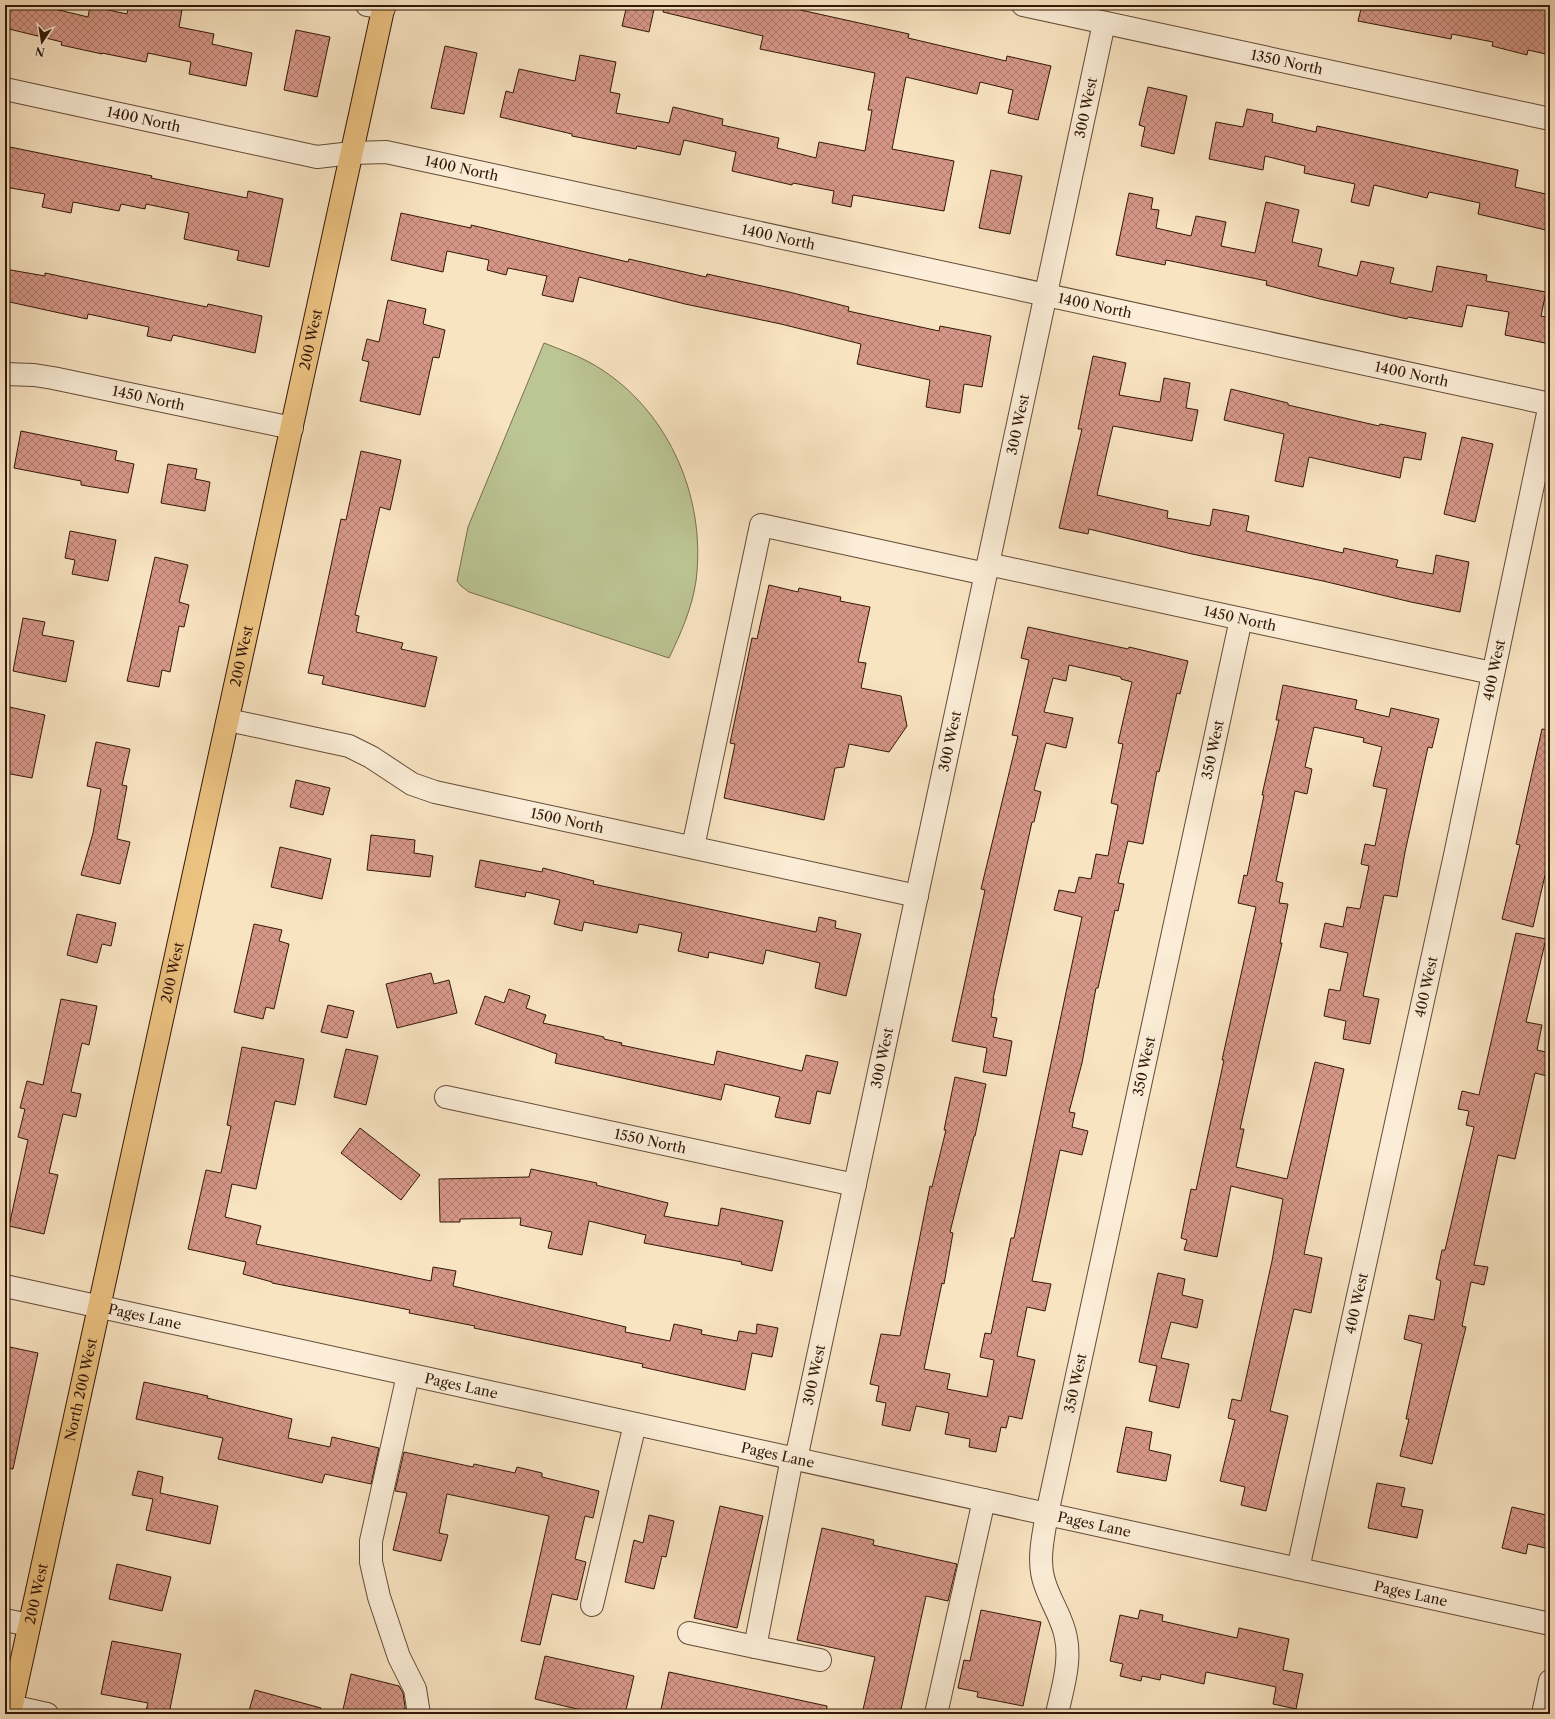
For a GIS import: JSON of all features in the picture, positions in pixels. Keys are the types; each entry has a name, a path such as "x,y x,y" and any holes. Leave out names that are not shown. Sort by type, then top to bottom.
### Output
{"main road":[{"name":"200 West","path":"99,1307 352,153 378,6"},
{"name":"North 200 West","path":"62,1473 99,1307"},
{"name":"200 West","path":"11,1710 62,1473"}],"street":[{"name":"1350 North","path":"1023,5 1550,120"},
{"name":"300 West","path":"755,1647 794,1459 855,1185 1104,23"},
{"name":"1400 North","path":"5,89 317,158 352,153 386,152 1550,404"},
{"name":"1450 North","path":"5,374 34,375 53,378 292,428"},
{"name":"400 West","path":"1298,1569 1455,855 1492,673 1550,404"},
{"name":"1450 North","path":"693,847 761,526 1241,619 1492,673"},
{"name":"350 West","path":"1057,1714 1068,1654 1063,1624 1045,1584 1042,1572 1041,1560 1046,1514 1241,619"},
{"name":"1500 North","path":"228,720 349,746 371,756 412,784 435,792 917,896"},
{"name":"1550 North","path":"446,1097 855,1185"},
{"name":"Pages Lane","path":"5,1286 1550,1624"},
{"path":"408,1374 370,1541 371,1562 379,1597 399,1657 415,1689 419,1714"},
{"path":"592,1605 635,1424"},
{"path":"936,1714 984,1500"},
{"path":"5,1620 29,1625"},
{"path":"688,1633 820,1660"},
{"path":"1543,1714 1550,1681"},
{"path":"11,1710 47,1714"}],"green space":[{"path":"544,343 589,362 616,380 640,402 660,427 676,455 687,485 695,516 698,549 696,581 692,601 682,630 669,658 469,592 457,581 468,527"}],"building":[{"path":"5,5 38,5 88,17 90,6 127,14 129,5 159,5 182,10 179,27 214,34 212,44 252,53 246,86 189,74 191,62 148,53 146,62 102,54 61,45 62,42 5,28"},
{"path":"627,5 655,5 649,32 622,26"},
{"path":"664,5 778,5 909,34 908,38 1006,61 1007,56 1051,66 1038,120 1008,113 1013,90 980,82 977,94 906,77 892,149 954,161 944,211 853,195 851,207 832,203 834,191 793,183 792,185 732,171 736,152 684,140 680,155 637,146 636,149 572,136 572,134 500,117 506,91 513,93 519,69 575,81 580,55 616,62 610,92 620,94 616,113 669,123 673,107 723,119 722,125 779,138 777,148 816,158 819,142 865,151 872,110 868,110 875,73 760,49 763,36 663,12"},
{"path":"1362,5 1534,5 1548,8 1546,18 1550,19 1550,55 1528,50 1527,55 1492,46 1493,42 1452,34 1451,39 1358,21"},
{"path":"296,30 330,37 317,97 284,90"},
{"path":"445,46 477,53 464,114 431,108"},
{"path":"1148,87 1187,96 1174,154 1141,146 1145,127 1139,125"},
{"path":"1247,109 1273,114 1272,122 1316,132 1317,126 1518,170 1515,187 1550,195 1550,231 1478,214 1480,203 1429,192 1427,198 1374,185 1369,206 1351,202 1355,184 1304,173 1305,166 1265,156 1263,170 1209,159 1216,122 1243,127"},
{"path":"5,146 152,176 151,178 247,198 248,191 283,199 269,267 237,260 239,251 184,239 189,213 146,204 145,209 121,204 119,211 73,202 71,213 42,207 45,194 5,187"},
{"path":"991,170 1022,176 1010,234 979,228"},
{"path":"1129,193 1153,198 1151,209 1159,210 1156,228 1191,236 1196,216 1226,222 1221,246 1255,253 1266,202 1299,210 1292,242 1322,249 1318,266 1357,276 1361,261 1394,268 1390,283 1432,292 1437,266 1487,275 1486,281 1546,292 1541,316 1550,318 1550,344 1505,335 1509,312 1467,305 1462,327 1408,317 1407,319 1320,299 1266,285 1267,281 1166,260 1165,265 1116,255"},
{"path":"401,213 471,228 471,225 628,262 629,259 706,277 707,274 849,307 848,311 939,331 940,326 991,336 982,387 964,384 960,413 926,407 930,380 857,364 861,344 781,324 685,304 579,277 573,302 542,295 547,276 508,268 506,275 487,270 489,260 447,251 443,272 391,260"},
{"path":"5,269 45,276 45,273 207,307 208,304 262,316 255,353 173,335 171,341 147,336 149,327 88,314 87,319 5,301"},
{"path":"388,300 426,309 423,324 445,330 439,358 433,357 420,415 360,401 369,362 362,360 367,339 379,342"},
{"path":"1093,356 1126,363 1119,395 1160,402 1164,378 1190,383 1186,408 1198,410 1192,441 1113,426 1097,495 1168,511 1167,518 1210,526 1213,509 1249,516 1246,531 1343,553 1344,548 1398,560 1396,567 1433,574 1436,555 1469,562 1460,612 1323,581 1192,554 1089,529 1088,534 1059,528 1082,429 1078,429"},
{"path":"1231,389 1288,403 1288,405 1379,426 1380,424 1426,433 1421,460 1404,457 1400,478 1309,457 1303,487 1275,481 1284,434 1224,420"},
{"path":"21,431 117,451 115,460 134,464 128,493 81,485 81,481 14,468"},
{"path":"1462,437 1493,444 1475,522 1444,514"},
{"path":"361,451 401,460 390,510 380,507 355,615 359,616 356,632 403,643 401,649 437,657 425,707 322,684 324,676 308,673 341,519 346,520"},
{"path":"168,464 197,469 195,479 210,482 205,511 161,503"},
{"path":"70,531 116,540 108,581 72,574 75,560 65,558"},
{"path":"155,557 188,565 179,602 189,605 184,627 179,626 170,672 162,670 159,687 127,681"},
{"path":"769,585 798,592 799,588 841,597 840,601 870,607 858,662 866,663 861,688 901,696 907,726 889,752 849,744 844,767 835,768 824,820 724,798 735,744 730,743 752,638 757,639"},
{"path":"23,618 45,622 42,635 74,641 66,682 13,671"},
{"path":"1028,627 1128,649 1129,647 1188,661 1180,694 1177,693 1159,772 1157,771 1143,844 1128,841 1118,883 1124,884 1118,911 1115,910 1098,988 1096,988 1082,1063 1069,1112 1075,1113 1072,1127 1088,1131 1082,1155 1060,1150 1032,1281 1051,1284 1045,1311 1027,1307 1017,1356 1035,1360 1022,1419 1009,1416 1006,1428 1001,1427 996,1452 969,1447 970,1439 945,1434 949,1413 916,1406 910,1431 882,1425 886,1403 876,1401 879,1386 870,1384 881,1334 900,1336 930,1186 932,1187 946,1130 944,1130 955,1077 986,1084 975,1136 950,1232 953,1233 944,1284 942,1283 924,1369 950,1374 947,1389 987,1397 994,1360 980,1357 985,1333 991,1334 1011,1238 1014,1238 1082,917 1054,910 1059,890 1075,893 1079,877 1091,879 1096,854 1108,856 1118,805 1111,803 1123,744 1118,743 1132,682 1121,679 1121,677 1069,665 1066,681 1053,678 1044,712 1073,718 1066,748 1046,743 1034,790 1041,792 1034,822 1032,822 993,999 991,1017 997,1018 993,1037 1012,1041 1006,1076 983,1072 987,1048 952,1041 985,890 981,889 1018,736 1012,735 1029,660 1021,658"},
{"path":"1283,685 1357,700 1355,709 1389,717 1391,708 1439,719 1432,748 1428,747 1405,852 1397,897 1384,895 1363,996 1379,999 1370,1044 1343,1039 1346,1021 1324,1016 1329,989 1340,991 1348,953 1320,947 1325,923 1343,927 1347,907 1360,909 1369,866 1361,864 1365,844 1375,846 1387,789 1373,786 1382,747 1363,742 1364,738 1314,727 1305,767 1312,769 1307,794 1295,791 1276,881 1283,883 1279,903 1288,904 1280,943 1282,943 1240,1129 1244,1129 1236,1167 1287,1179 1315,1062 1344,1069 1304,1254 1322,1258 1311,1313 1294,1309 1270,1411 1288,1416 1266,1511 1241,1505 1245,1487 1220,1481 1235,1420 1228,1418 1232,1399 1241,1401 1272,1261 1283,1199 1231,1186 1217,1257 1184,1250 1187,1240 1181,1238 1191,1189 1196,1190 1224,1060 1222,1060 1256,907 1238,903 1244,875 1247,876 1264,795 1262,795 1279,720 1276,720"},
{"path":"5,706 45,715 32,778 5,773"},
{"path":"1542,729 1550,730 1550,854 1533,927 1502,919 1520,845 1516,844"},
{"path":"96,742 130,749 122,785 127,786 117,839 130,842 120,884 81,875 93,833 101,789 87,786"},
{"path":"296,780 330,788 323,815 290,807"},
{"path":"371,835 415,840 414,853 433,856 430,877 367,870"},
{"path":"280,847 331,859 322,899 271,887"},
{"path":"480,860 542,872 543,868 594,881 593,884 816,932 819,917 836,921 835,928 861,934 846,996 815,988 820,963 766,950 763,964 709,952 708,958 678,951 682,933 639,924 637,933 584,922 582,931 554,924 560,900 526,892 525,897 475,887"},
{"path":"77,914 116,923 111,946 102,944 97,963 67,955"},
{"path":"254,924 282,930 279,941 289,944 274,1009 266,1007 263,1019 234,1012"},
{"path":"1516,933 1546,939 1526,1022 1542,1025 1537,1050 1550,1053 1550,1060 1547,1076 1535,1073 1515,1159 1498,1155 1474,1265 1488,1267 1484,1285 1471,1282 1462,1326 1466,1327 1432,1464 1400,1456 1409,1419 1406,1419 1422,1344 1404,1339 1409,1315 1434,1320 1441,1281 1436,1279 1442,1250 1445,1250 1474,1127 1466,1125 1469,1111 1458,1109 1462,1091 1479,1095"},
{"path":"431,973 434,984 449,980 457,1013 397,1028 386,984"},
{"path":"509,989 530,996 526,1008 546,1015 543,1023 604,1037 604,1039 622,1043 621,1045 714,1065 717,1051 802,1071 806,1055 838,1062 830,1094 817,1091 810,1124 775,1117 780,1097 725,1084 721,1100 555,1063 557,1054 475,1024 485,996 504,1003"},
{"path":"61,999 97,1006 89,1045 82,1043 71,1092 81,1094 76,1117 63,1114 49,1173 58,1175 44,1234 9,1226 28,1140 18,1137 25,1109 20,1108 27,1081 43,1085"},
{"path":"328,1005 354,1011 347,1038 321,1032"},
{"path":"242,1047 304,1059 295,1105 275,1101 256,1189 232,1184 225,1217 261,1226 256,1244 431,1281 433,1267 456,1271 453,1286 626,1327 625,1332 670,1341 674,1324 702,1330 701,1334 737,1341 739,1331 756,1334 757,1324 778,1328 772,1357 752,1353 745,1390 642,1367 643,1364 474,1328 475,1326 409,1313 410,1310 272,1283 243,1274 246,1262 188,1249 206,1170 221,1173 231,1126 227,1125"},
{"path":"346,1049 378,1056 366,1105 334,1097"},
{"path":"360,1128 420,1175 401,1200 341,1153"},
{"path":"531,1169 597,1183 596,1185 668,1203 664,1216 718,1226 721,1208 783,1221 772,1271 741,1264 742,1262 644,1243 646,1235 589,1221 582,1255 548,1248 552,1232 520,1225 521,1218 460,1219 460,1222 440,1222 439,1179 529,1177"},
{"path":"1158,1273 1185,1279 1182,1295 1203,1300 1197,1328 1171,1322 1161,1358 1189,1364 1179,1408 1149,1401 1157,1366 1139,1362"},
{"path":"5,1346 38,1353 13,1469 5,1468"},
{"path":"144,1382 208,1396 207,1398 292,1419 288,1438 330,1447 332,1437 379,1448 371,1484 325,1474 322,1483 218,1459 223,1438 136,1419"},
{"path":"1126,1427 1152,1432 1149,1450 1171,1455 1166,1481 1117,1472"},
{"path":"404,1452 473,1467 474,1464 515,1473 517,1467 542,1473 542,1477 599,1491 593,1518 585,1516 575,1559 586,1562 577,1600 552,1594 540,1645 521,1641 549,1516 447,1494 439,1533 448,1535 441,1561 393,1550 407,1493 395,1491"},
{"path":"138,1471 163,1477 160,1493 218,1506 210,1544 146,1530 153,1499 132,1495"},
{"path":"1377,1483 1405,1488 1401,1506 1423,1510 1417,1538 1368,1528"},
{"path":"720,1506 763,1516 737,1628 694,1618"},
{"path":"1512,1507 1550,1516 1550,1549 1528,1544 1526,1554 1502,1548"},
{"path":"649,1515 674,1521 666,1557 662,1556 654,1589 625,1582 634,1540 643,1543"},
{"path":"822,1528 874,1540 873,1545 957,1564 948,1601 926,1596 900,1714 862,1714 875,1657 797,1640"},
{"path":"117,1564 171,1577 162,1611 109,1599"},
{"path":"981,1610 1041,1622 1023,1706 977,1697 978,1692 958,1688 964,1660 970,1661"},
{"path":"1140,1610 1163,1615 1162,1621 1237,1638 1239,1628 1289,1639 1283,1670 1303,1674 1296,1709 1273,1704 1276,1687 1206,1672 1204,1684 1161,1674 1160,1680 1142,1676 1141,1681 1120,1676 1123,1664 1110,1661 1120,1615 1138,1619"},
{"path":"112,1641 181,1654 169,1714 145,1714 148,1703 101,1694"},
{"path":"545,1656 634,1676 625,1714 598,1714 535,1699"},
{"path":"669,1672 827,1706 826,1714 660,1714"},
{"path":"351,1674 399,1686 403,1693 406,1714 342,1714"},
{"path":"255,1690 321,1708 320,1714 248,1714"}]}
